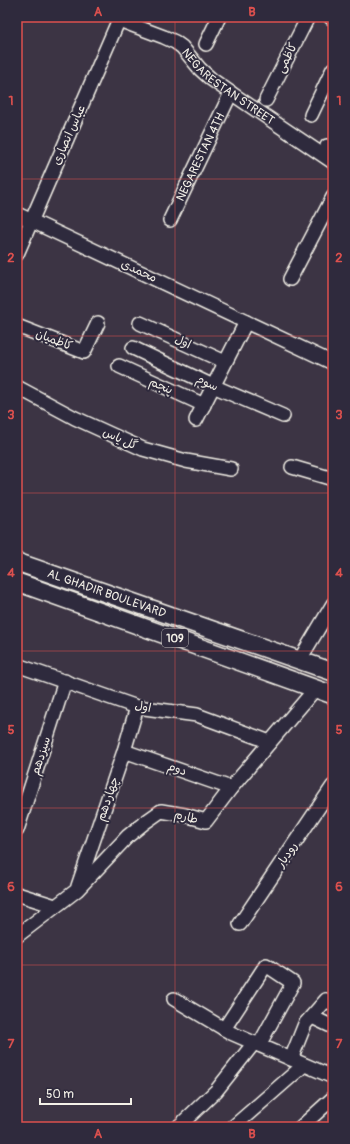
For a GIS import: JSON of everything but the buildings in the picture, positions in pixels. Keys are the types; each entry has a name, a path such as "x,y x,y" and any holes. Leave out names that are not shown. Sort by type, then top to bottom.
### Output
{"main road":[{"name":"AL GHADIR BOULEVARD","path":"17,562 333,672"},
{"name":"AL GHADIR BOULEVARD","path":"17,582 333,695"}],"street":[{"path":"206,44 220,17"},
{"name":"کاظمی","path":"266,100 308,17"},
{"name":"NEGARESTAN STREET","path":"119,19 175,42 182,47 200,69 210,78 333,162"},
{"name":"عباس انصاری","path":"17,254 119,19"},
{"path":"311,115 333,69"},
{"name":"NEGARESTAN 4TH","path":"170,220 231,93"},
{"path":"290,279 333,197"},
{"name":"محمدی","path":"17,214 333,363"},
{"path":"196,420 246,322"},
{"name":"اول","path":"140,323 225,362"},
{"name":"کاظمیان","path":"17,326 84,352 98,324"},
{"name":"سوم","path":"133,348 213,386 283,416"},
{"name":"پنجم","path":"119,366 204,405"},
{"name":"گل یاس","path":"17,387 75,418 143,449 186,461 230,469"},
{"path":"292,467 333,479"},
{"path":"299,661 333,604"},
{"name":"اول","path":"17,665 137,707 197,715 270,742"},
{"name":"سیزدهم","path":"17,830 65,682"},
{"name":"طارم","path":"17,936 77,890 128,836 144,822 161,811 185,815 206,821 231,788 316,688"},
{"name":"چهاردهم","path":"77,890 124,751 137,707"},
{"name":"دوم","path":"124,751 231,788"},
{"name":"رودبار","path":"240,924 333,786"},
{"path":"17,894 55,906"},
{"path":"178,1127 216,1091 257,1044 293,983 266,965 224,1029"},
{"path":"174,999 224,1029 333,1077"},
{"path":"291,1059 305,1024 326,1000 333,1004"},
{"path":"312,1017 333,1027"},
{"path":"233,1127 304,1065"},
{"path":"300,1127 333,1098"}]}
